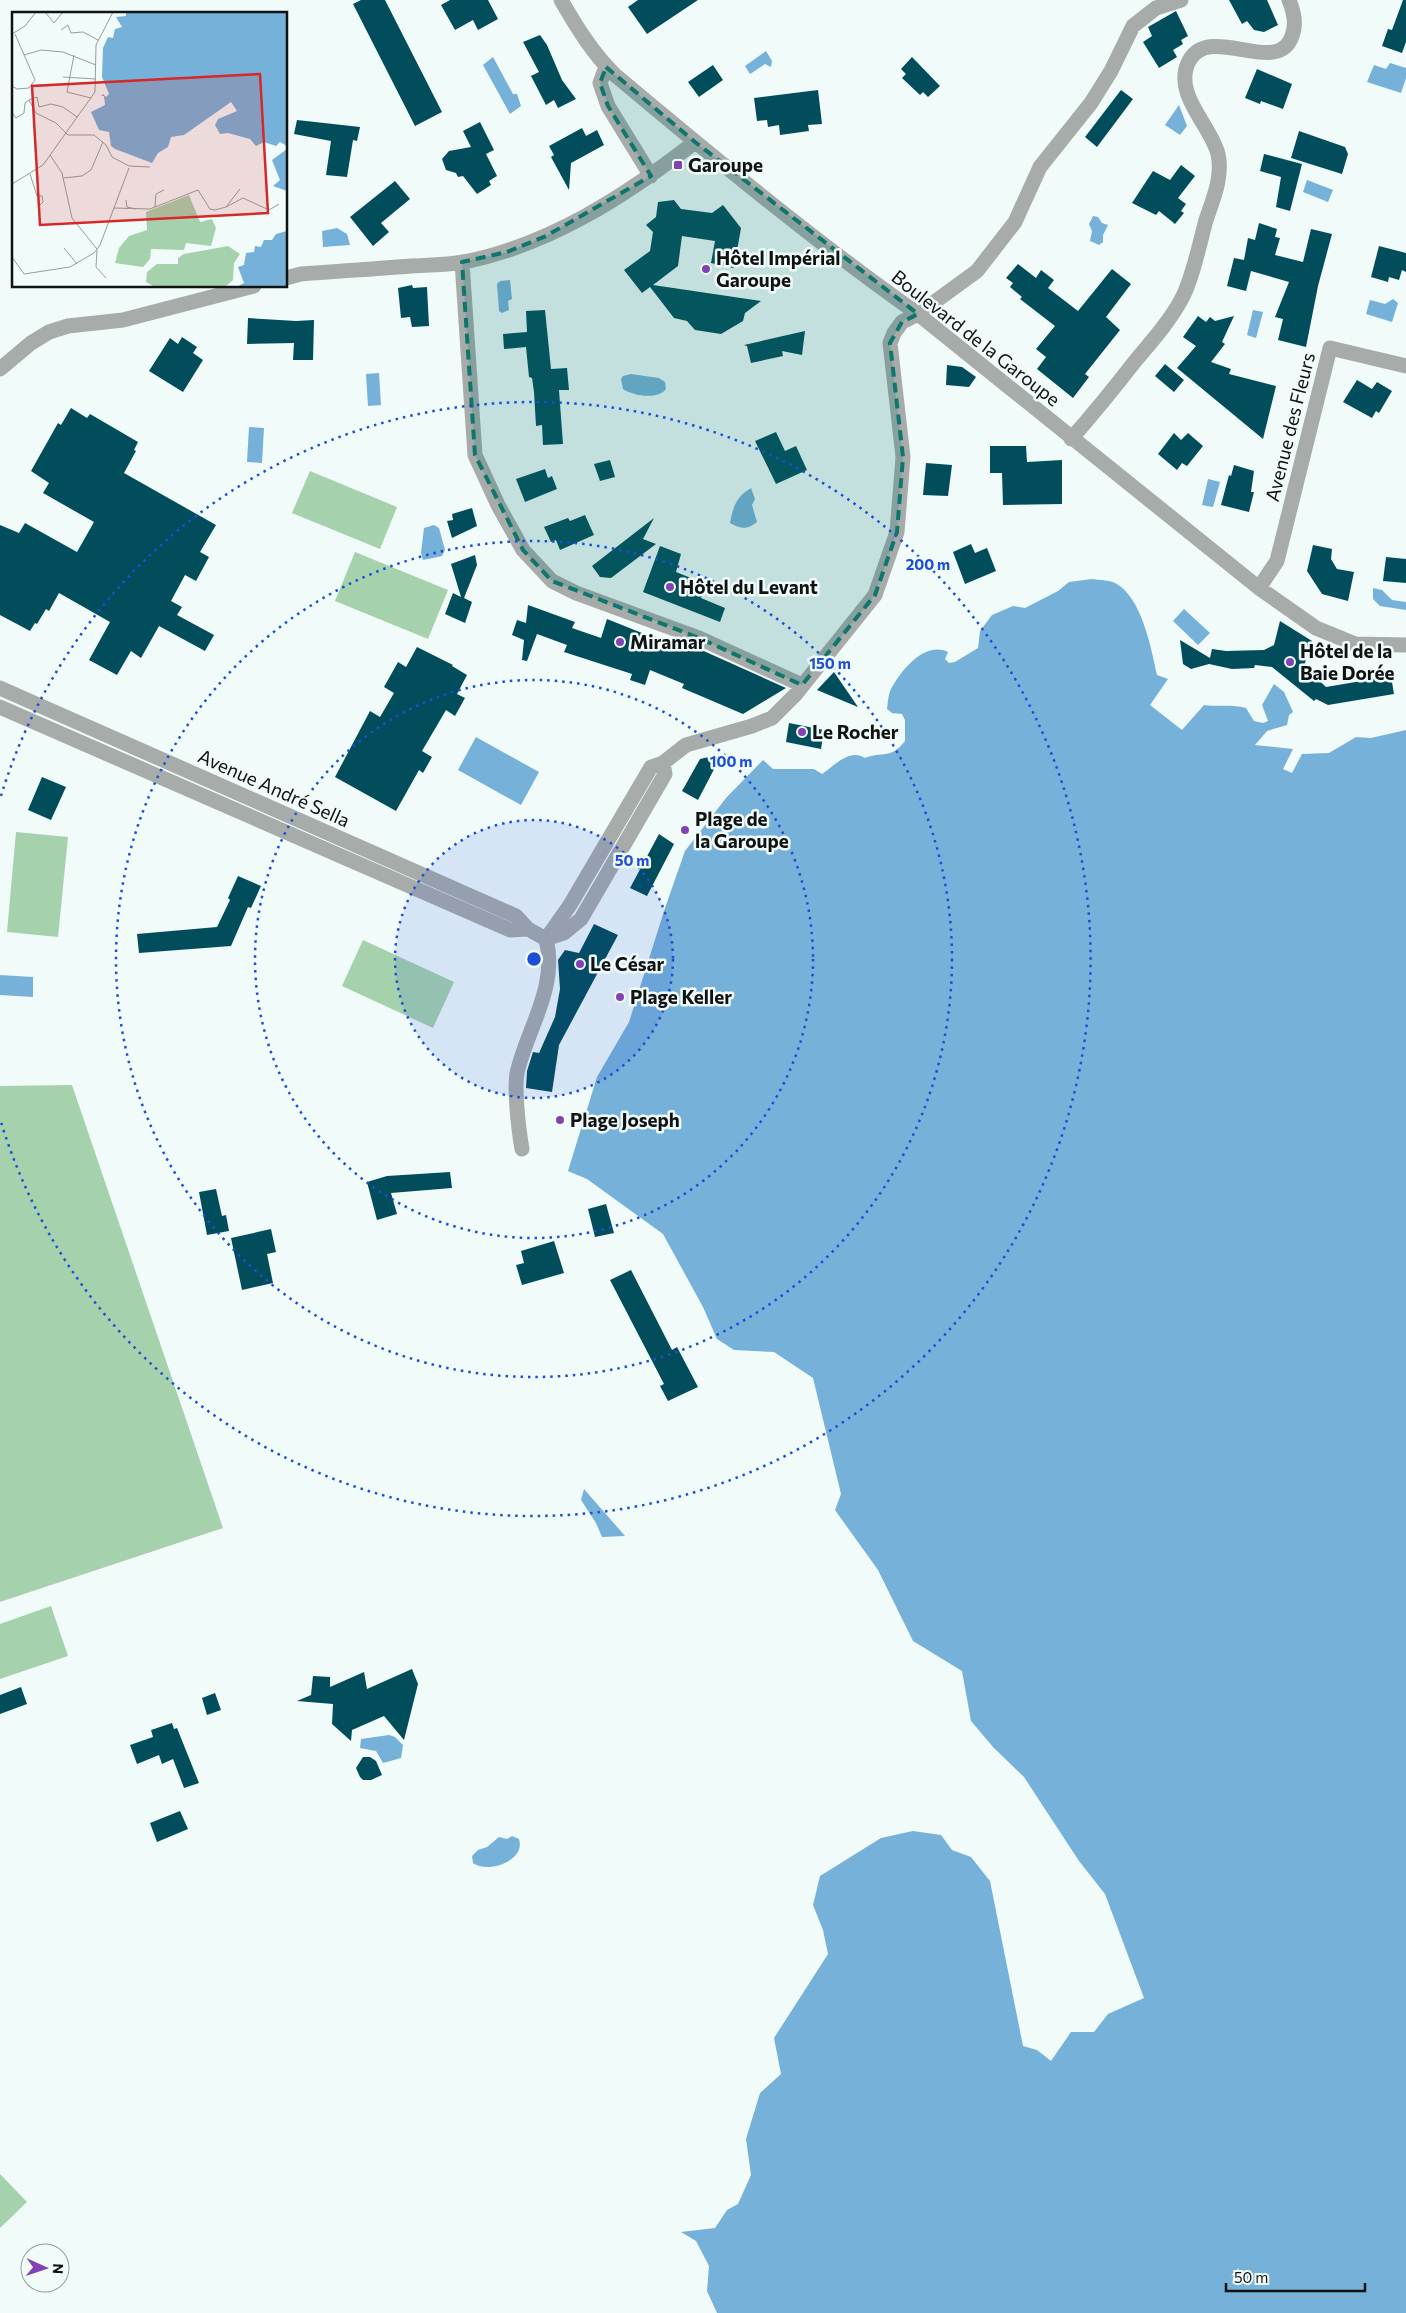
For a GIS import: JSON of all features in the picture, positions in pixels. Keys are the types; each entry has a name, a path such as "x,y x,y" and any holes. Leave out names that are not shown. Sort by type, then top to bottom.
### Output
{"street":[{"name":"Boulevard de la Garoupe","path":"561,0 606,67 695,142 873,282 918,314 1071,439 1259,588 1316,628 1355,644 1406,645"},
{"path":"522,1149 518,1128 517,1071 547,986 550,953 546,939 564,933 581,919 665,774 663,763 686,745 766,722 785,705 875,596 897,532 903,458 890,343 894,334 902,322 918,314 977,271 1016,222 1040,167 1091,103 1111,70 1133,26 1156,8 1181,0"},
{"path":"1071,439 1167,323 1182,298 1220,177 1218,154 1188,96 1185,76 1189,60 1206,46 1227,46 1254,52 1276,52 1290,44 1296,26 1288,0"},
{"path":"606,67 600,84 608,106 651,176"},
{"path":"288,277 301,274 462,262 507,252 546,236 651,176 695,142"},
{"path":"462,262 475,455 498,505 523,550 552,581 576,593 699,638 802,685"},
{"path":"0,369 30,343 49,332 68,326 123,320 246,288"},
{"name":"Avenue des Fleurs","path":"1259,588 1276,561 1330,348 1406,366"},
{"name":"Avenue André Sella","path":"0,688 516,916 528,930 546,939"},
{"name":"Avenue André Sella","path":"0,707 510,930 528,930"}],"highlighted area":[{"path":"606,67 695,142 918,314 902,322 890,343 903,457 897,532 875,595 802,685 699,638 552,581 523,550 475,455 462,262 507,252 546,236 651,176 608,106 600,83"}],"green space":[{"path":"310,471 397,507 380,549 292,513"},
{"path":"355,552 448,590 428,639 335,601"},
{"path":"16,832 68,837 58,937 7,932"},
{"path":"363,940 454,982 433,1028 342,986"},
{"path":"72,1085 223,1528 0,1602 0,1086"},
{"path":"51,1606 68,1656 0,1679 0,1624"},
{"path":"0,2174 27,2202 0,2228"}],"water":[{"path":"766,51 772,61 771,67 765,64 750,74 745,66"},
{"path":"493,57 513,94 517,94 521,106 510,114 483,65"},
{"path":"1390,63 1406,68 1406,78 1401,93 1367,82 1374,65 1386,69"},
{"path":"1179,105 1187,126 1180,135 1165,125"},
{"path":"1307,180 1333,190 1328,202 1303,192"},
{"path":"1093,216 1098,217 1102,223 1108,225 1103,235 1103,242 1099,245 1090,241 1092,231 1089,224"},
{"path":"337,228 347,234 350,245 323,247 322,231"},
{"path":"510,280 512,299 508,301 509,310 502,313 499,311 497,284 500,281"},
{"path":"1393,299 1398,303 1392,322 1366,314 1370,300 1385,304"},
{"path":"1253,310 1263,312 1256,338 1247,335"},
{"path":"379,373 381,405 368,406 366,374"},
{"path":"631,374 659,378 665,382 666,389 652,396 639,395 627,391 623,389 621,379 623,376"},
{"path":"249,427 264,428 262,463 247,462"},
{"path":"1208,479 1220,482 1213,507 1202,505"},
{"path":"751,488 755,499 752,505 757,522 744,528 730,523 736,503"},
{"path":"434,525 439,528 445,550 442,556 423,560 421,553 424,528"},
{"path":"1092,579 1115,583 1132,599 1144,624 1157,675 1168,679 1150,705 1182,730 1204,705 1246,708 1254,721 1263,723 1268,721 1262,705 1274,684 1284,692 1293,712 1289,715 1287,725 1267,731 1255,745 1293,749 1283,769 1292,773 1302,754 1329,753 1356,737 1371,738 1406,730 1406,2313 717,2313 707,2291 709,2266 696,2241 681,2232 715,2228 727,2210 738,2204 751,2175 746,2139 760,2093 781,2074 774,2038 828,1954 823,1930 813,1905 820,1876 881,1838 913,1831 941,1835 952,1850 971,1857 990,1881 1023,2046 1037,2050 1051,2061 1071,2032 1094,2032 1108,2014 1144,1998 1105,1894 1079,1861 1024,1777 993,1747 971,1721 962,1671 913,1641 878,1570 835,1510 841,1494 813,1378 774,1352 734,1350 717,1339 703,1307 663,1234 587,1179 568,1171 597,1077 629,1022 685,851 726,798 763,760 773,769 814,769 822,774 848,756 859,755 865,758 895,751 905,741 905,720 902,714 892,713 887,709 889,696 901,673 915,659 931,650 939,650 948,652 945,659 949,663 955,662 978,648 980,631 992,615 1013,606 1025,608 1058,591 1069,582"},
{"path":"1373,588 1382,590 1392,600 1406,602 1406,610 1380,606 1373,599"},
{"path":"1184,609 1210,633 1198,645 1173,621"},
{"path":"476,737 539,772 521,805 458,770"},
{"path":"0,975 33,977 33,997 0,995"},
{"path":"584,1489 625,1536 602,1537 596,1523 581,1500"},
{"path":"389,1735 395,1737 403,1745 401,1758 383,1763 376,1751 360,1748 361,1739"},
{"path":"512,1836 519,1839 520,1847 517,1854 511,1859 496,1866 488,1867 473,1863 472,1856 478,1850 487,1847 499,1837 507,1839"}],"building":[{"path":"361,0 385,0 442,112 415,126 353,4"},
{"path":"450,0 488,0 498,19 478,30 473,20 455,30 441,5"},
{"path":"638,0 698,0 647,34 628,7"},
{"path":"1229,0 1267,0 1278,25 1264,32 1254,30 1247,21 1242,24"},
{"path":"1403,0 1406,0 1406,42 1402,53 1382,46 1388,29 1392,30"},
{"path":"1176,11 1188,36 1181,40 1183,44 1173,50 1177,57 1159,68 1143,42 1152,36 1148,27"},
{"path":"540,35 547,45 562,80 576,99 558,108 554,100 546,105 531,76 539,72 523,42"},
{"path":"912,57 940,86 928,97 923,92 920,95 902,78 906,74 901,69"},
{"path":"713,65 723,80 699,97 688,82"},
{"path":"1257,69 1292,84 1283,109 1261,101 1260,104 1245,98"},
{"path":"818,90 822,124 808,125 809,131 780,135 779,125 768,127 767,120 757,121 754,98"},
{"path":"1121,90 1133,99 1097,147 1085,137"},
{"path":"297,120 360,127 357,141 353,140 347,177 326,175 331,141 294,134"},
{"path":"480,122 494,150 486,154 497,176 489,181 491,185 477,194 463,176 458,177 456,173 446,170 442,159 449,151 471,147 463,131"},
{"path":"582,128 586,136 597,130 604,145 571,163 569,190 551,157 554,155 549,146"},
{"path":"1299,131 1345,147 1348,154 1342,174 1291,158"},
{"path":"1264,154 1302,164 1290,211 1276,207 1281,177 1260,171"},
{"path":"1181,165 1195,176 1178,198 1186,204 1181,211 1184,213 1175,224 1159,211 1156,215 1132,203 1153,171 1170,180"},
{"path":"395,181 410,199 381,223 389,232 373,246 350,217"},
{"path":"674,200 681,209 712,213 723,205 741,228 734,268 711,263 715,241 682,236 678,266 653,285 761,301 745,313 743,321 721,334 695,330 687,321 674,318 650,287 642,293 624,270 650,251 653,232 646,225 656,217 658,202"},
{"path":"1259,223 1277,229 1275,237 1280,238 1275,255 1303,262 1311,229 1332,234 1318,286 1306,347 1278,340 1283,319 1275,317 1289,282 1251,271 1246,291 1227,286 1234,258 1244,260 1248,238 1255,240"},
{"path":"1379,246 1406,253 1406,272 1402,270 1399,280 1389,277 1388,282 1371,277"},
{"path":"1018,264 1036,278 1041,270 1054,280 1048,288 1078,311 1112,269 1131,284 1106,317 1120,330 1085,374 1089,377 1073,398 1037,369 1046,357 1036,349 1055,326 1020,299 1022,297 1010,287 1013,283 1006,278"},
{"path":"412,285 413,288 427,287 429,326 412,327 410,317 401,318 398,288"},
{"path":"545,310 551,369 567,368 569,390 559,390 563,444 543,445 542,425 536,426 534,392 532,378 529,377 526,347 504,349 503,334 527,332 526,311"},
{"path":"1198,316 1206,322 1210,317 1215,321 1234,316 1222,342 1225,344 1211,362 1231,369 1229,374 1276,386 1263,439 1177,368 1196,346 1183,337"},
{"path":"248,318 296,321 314,320 313,360 293,360 294,343 247,344"},
{"path":"805,331 802,355 782,351 783,356 751,363 747,346 744,345"},
{"path":"182,337 197,347 193,353 203,360 183,392 149,371 170,338 178,344"},
{"path":"1165,364 1184,380 1174,392 1155,376"},
{"path":"947,365 962,367 976,377 969,387 946,385"},
{"path":"1357,380 1372,389 1377,382 1392,391 1379,413 1376,411 1372,418 1343,402"},
{"path":"71,408 87,418 90,414 138,442 134,450 136,451 124,473 216,525 200,552 209,557 196,581 185,575 171,601 182,607 177,615 214,635 205,651 159,626 141,658 131,651 117,675 89,660 110,622 59,593 49,611 46,609 37,624 35,623 30,631 0,615 0,525 19,533 25,523 77,552 94,522 43,493 49,483 31,471 58,423 61,425"},
{"path":"776,432 785,451 796,446 807,470 776,484 755,441"},
{"path":"1174,433 1181,440 1188,433 1203,446 1187,466 1182,463 1177,470 1158,454"},
{"path":"990,446 1026,446 1027,462 1062,460 1062,504 1003,505 1002,473 990,473"},
{"path":"610,460 615,477 600,481 594,464"},
{"path":"926,463 952,465 948,496 923,495"},
{"path":"1234,465 1254,471 1251,492 1254,492 1249,512 1221,505 1229,475 1231,476"},
{"path":"545,469 548,478 552,476 557,489 525,502 516,479"},
{"path":"472,508 477,526 452,538 447,521 453,520 452,514"},
{"path":"585,515 594,535 560,550 556,540 551,542 544,527 568,518 570,521"},
{"path":"654,518 643,539 656,544 611,578 600,577 592,566"},
{"path":"971,544 975,553 987,548 996,571 965,584 953,552"},
{"path":"1313,545 1332,549 1331,559 1337,569 1354,572 1348,601 1322,594 1307,571"},
{"name":"Hôtel du Levant","path":"660,546 681,554 676,572 691,578 689,584 704,590 701,598 725,608 720,622 643,592"},
{"path":"475,555 477,565 464,598 472,602 465,623 445,614 453,593 461,597 451,564"},
{"path":"1386,557 1406,559 1406,583 1383,581"},
{"path":"528,605 575,622 572,628 601,638 607,619 647,635 648,633 686,650 688,644 786,688 743,714 682,688 684,684 650,670 645,685 630,680 632,674 564,652 567,645 537,634 527,661 522,660 524,640 512,635 517,620 526,623"},
{"path":"1280,621 1312,641 1304,666 1326,687 1391,676 1394,694 1328,705 1316,699 1314,701 1272,667 1255,665 1254,668 1232,669 1209,664 1191,669 1183,664 1180,640 1210,658 1212,649 1226,651 1264,650 1274,645"},
{"path":"417,647 453,665 467,675 457,694 465,698 455,716 446,710 422,751 432,757 423,773 419,770 396,811 335,777 370,711 380,717 394,693 384,687 398,662 406,667"},
{"path":"834,672 858,707 817,690"},
{"path":"789,723 824,730 821,749 786,742"},
{"path":"722,754 698,800 682,791 700,759"},
{"path":"42,777 66,787 51,820 28,810"},
{"path":"659,834 674,844 647,896 630,888"},
{"path":"238,876 261,886 251,908 248,907 231,946 139,953 137,934 217,927 230,900 228,898"},
{"path":"594,924 618,935 559,1045 552,1092 526,1088 527,1071 533,1052 539,1053 555,1017 560,989 558,960 565,950 579,953"},
{"path":"450,1172 452,1188 391,1193 397,1214 377,1220 367,1182 387,1176"},
{"path":"216,1189 222,1216 226,1215 229,1231 207,1235 199,1192"},
{"path":"606,1204 614,1233 595,1237 588,1209"},
{"path":"271,1229 276,1252 267,1254 273,1283 242,1290 231,1238"},
{"path":"554,1241 564,1273 522,1285 516,1265 524,1263 521,1251"},
{"path":"631,1270 672,1350 677,1347 698,1387 668,1401 660,1386 664,1384 610,1280"},
{"path":"412,1669 418,1684 404,1740 384,1716 352,1730 351,1741 332,1724 333,1704 297,1701 311,1695 313,1676 330,1677 330,1687 364,1672 367,1689"},
{"path":"21,1687 27,1704 0,1714 0,1695"},
{"path":"215,1693 221,1710 207,1715 202,1698"},
{"path":"172,1723 174,1729 177,1728 199,1783 184,1788 173,1759 162,1764 159,1755 137,1764 130,1745 153,1737 151,1730"},
{"path":"363,1757 370,1757 376,1761 382,1775 371,1780 363,1780 356,1768"},
{"path":"180,1811 188,1829 157,1842 150,1823"}],"place":[{"name":"Garoupe","path":"678,165"},
{"name":"Hôtel Impérial Garoupe","path":"706,269"},
{"name":"Hôtel du Levant","path":"670,587"},
{"name":"Miramar","path":"620,642"},
{"name":"Hôtel de la Baie Dorée","path":"1290,662"},
{"name":"Le Rocher","path":"802,732"},
{"name":"Plage de la Garoupe","path":"685,830"},
{"name":"Le César","path":"580,964"},
{"name":"Plage Keller","path":"620,997"},
{"name":"Plage Joseph","path":"560,1120"}]}
